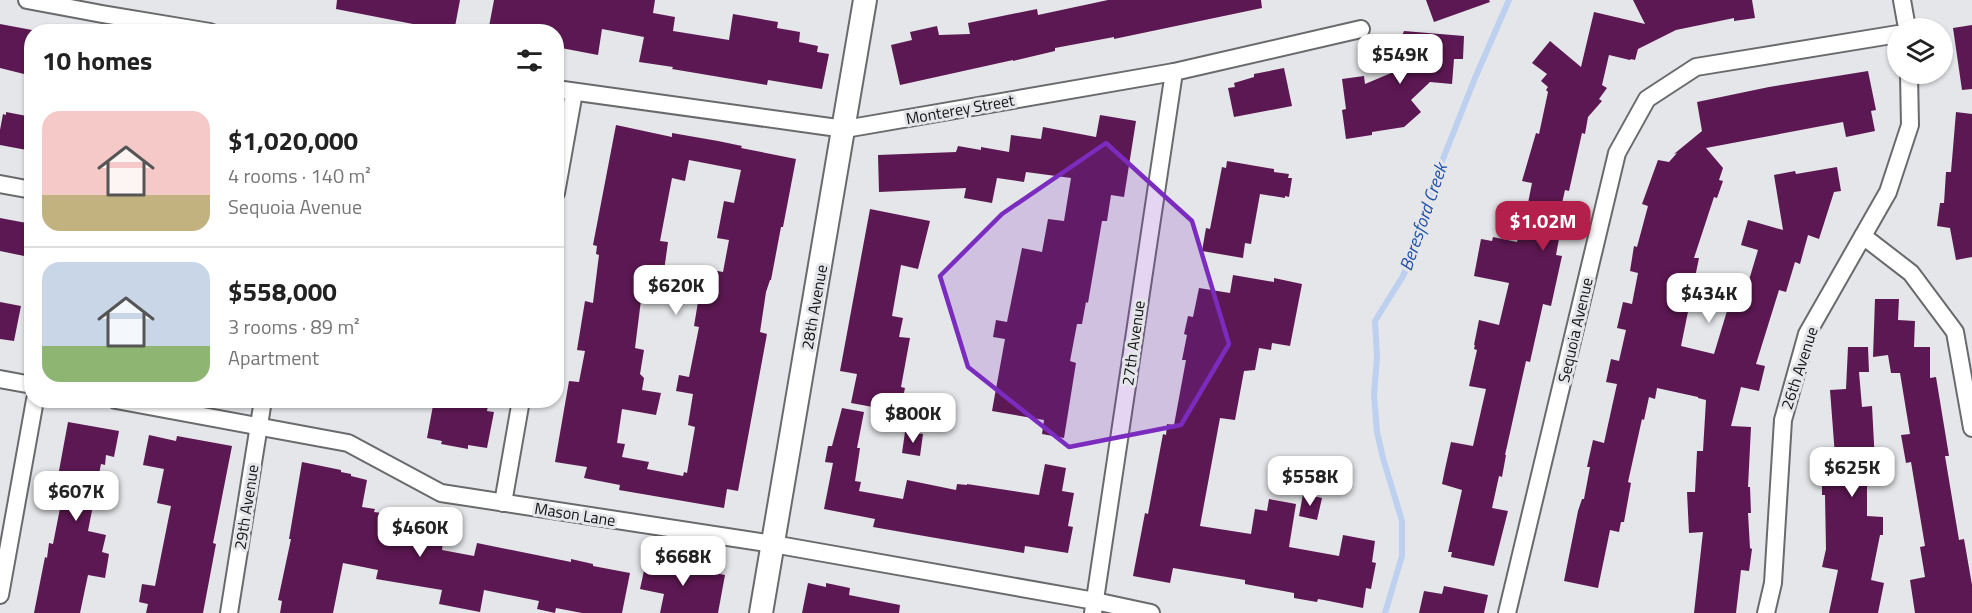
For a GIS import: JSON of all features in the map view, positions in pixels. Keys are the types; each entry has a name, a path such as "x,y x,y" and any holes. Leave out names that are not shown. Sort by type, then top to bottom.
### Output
{"street":[{"path":"27,0 159,24"},
{"name":"28th Avenue","path":"761,613 865,0"},
{"path":"1902,0 1905,18"},
{"path":"100,24 102,15"},
{"name":"Monterey Street","path":"564,90 844,129 1174,72 1361,29"},
{"name":"Sequoia Avenue","path":"1507,613 1617,153 1647,99 1696,67 1887,36"},
{"name":"27th Avenue","path":"1094,607 1174,72"},
{"name":"26th Avenue","path":"1766,613 1773,583 1782,420 1807,334 1888,192 1910,125 1909,84"},
{"path":"564,148 574,92"},
{"path":"0,184 24,188"},
{"path":"1863,237 1911,273 1955,332 1972,428"},
{"path":"0,379 24,384"},
{"path":"0,595 2,568 33,408"},
{"name":"Mason Lane","path":"160,408 348,443 441,493 773,544 1094,607 1151,613"},
{"name":"29th Avenue","path":"229,613 261,408"},
{"path":"503,503 520,408"}],"highlighted area":[{"path":"1106,143 1192,221 1229,344 1181,425 1069,447 968,367 940,276 1002,214"}],"building":[{"path":"337,0 460,0 456,24 413,24 336,9"},
{"path":"494,0 655,0 653,13 675,17 673,31 729,40 733,14 778,22 777,28 800,32 799,42 818,46 817,52 829,54 822,89 768,80 767,85 639,62 644,37 602,29 598,55 564,49 564,24 490,24"},
{"path":"1108,0 1261,0 1262,8 1114,39 1114,37 1055,48 1055,51 900,85 891,45 912,40 910,32 937,26 939,35 970,34 968,23 1037,9 1038,15"},
{"path":"1426,0 1489,0 1490,2 1434,22"},
{"path":"1633,0 1752,0 1755,18 1734,21 1734,18 1676,30 1638,49 1635,60 1609,55 1602,85 1607,88 1599,99 1602,101 1588,117 1585,134 1582,133 1569,191 1565,190 1558,221 1562,222 1556,255 1562,256 1551,306 1543,304 1530,362 1526,361 1502,477 1499,476 1492,508 1508,511 1494,566 1451,557 1452,552 1448,552 1462,490 1442,484 1445,469 1451,442 1473,446 1486,389 1469,386 1477,350 1474,349 1474,345 1479,320 1499,325 1509,283 1474,276 1481,239 1492,241 1493,237 1517,242 1523,216 1526,213 1532,183 1522,181 1536,133 1539,134 1548,92 1546,90 1548,87 1541,81 1547,74 1532,63 1550,41 1581,67 1594,12 1645,24"},
{"path":"0,24 24,28 24,74 0,68"},
{"path":"1972,25 1972,89 1962,90 1953,28"},
{"path":"1404,31 1464,36 1463,59 1454,59 1452,84 1430,82 1411,100 1421,112 1404,127 1346,139 1342,110 1346,109 1342,79 1364,76 1365,84 1415,63 1397,48"},
{"path":"1284,68 1292,106 1234,117 1228,88 1235,87 1234,83 1254,77 1254,74"},
{"path":"1868,71 1876,110 1871,111 1875,131 1846,137 1843,122 1706,148 1723,168 1719,180 1723,181 1717,198 1714,197 1694,258 1699,258 1681,346 1714,354 1727,311 1732,312 1740,288 1746,290 1758,250 1741,245 1748,220 1783,230 1774,175 1837,167 1841,191 1834,192 1819,239 1808,235 1800,264 1795,262 1786,292 1779,290 1756,364 1765,366 1759,391 1741,387 1731,426 1751,427 1748,487 1750,487 1751,513 1748,513 1750,548 1752,549 1749,571 1741,570 1736,613 1694,613 1703,532 1689,533 1687,492 1695,492 1697,451 1703,451 1706,400 1657,388 1655,399 1649,397 1644,420 1642,419 1628,482 1631,483 1624,522 1621,522 1619,532 1610,530 1598,588 1564,581 1578,511 1584,499 1590,467 1587,467 1593,440 1604,443 1617,384 1606,382 1611,359 1619,361 1626,330 1617,328 1623,302 1632,304 1638,273 1630,271 1634,246 1637,247 1648,206 1642,204 1658,160 1669,162 1677,153 1674,154 1702,131 1697,102 1769,87"},
{"path":"6,112 24,115 24,150 0,145 3,114 6,115"},
{"path":"1956,112 1972,114 1972,257 1956,260 1950,228 1937,226 1940,203 1944,203 1946,172 1951,172"},
{"path":"1100,115 1136,121 1124,197 1111,195 1107,221 1102,221 1088,303 1086,302 1082,324 1077,324 1070,361 1076,363 1064,438 1042,434 1044,420 992,411 1005,339 993,337 996,320 1007,322 1022,248 1042,252 1048,219 1064,221 1071,178 1026,172 1024,182 997,178 992,203 964,198 966,188 879,192 878,155 956,152 958,146 1009,152 1011,135 1041,139 1043,127 1096,137"},
{"path":"616,125 672,137 672,133 718,141 796,159 783,227 781,227 771,280 766,292 760,332 767,334 738,491 727,489 724,508 619,490 620,485 584,478 587,467 555,462 569,381 579,382 585,351 577,350 585,301 593,303 599,255 596,254 597,246 593,245","holes":["689,160 741,170 734,203 724,201 717,238 729,240 723,272 691,266 687,288 700,290 694,326 699,327 689,377 679,375 676,391 693,394 688,425 695,427 687,473 684,472 683,476 647,469 649,462 622,457 625,444 617,443 622,409 656,415 661,393 642,390 644,378 640,374 644,350 635,348 645,268 664,271 668,242 660,241 672,178 685,181"]},
{"path":"1227,161 1274,169 1274,172 1289,174 1288,178 1292,178 1289,197 1260,194 1251,244 1245,243 1243,258 1202,251 1206,228 1210,229 1222,167 1226,168"},
{"path":"870,209 930,221 918,269 901,265 892,316 903,318 899,337 910,338 901,387 905,388 900,412 851,403 857,374 840,371"},
{"path":"0,218 24,222 24,256 0,251"},
{"path":"1233,275 1274,282 1274,278 1302,284 1290,346 1272,343 1271,350 1259,348 1255,370 1244,371 1235,420 1220,418 1200,526 1251,534 1255,509 1267,511 1269,499 1296,504 1289,547 1339,556 1343,535 1375,541 1372,562 1376,563 1371,589 1366,588 1363,608 1318,599 1317,602 1294,598 1294,593 1245,584 1245,580 1173,568 1170,583 1133,576 1145,513 1148,514 1163,434 1166,435 1167,424 1174,425 1186,360 1182,360 1188,316 1193,317 1199,288 1230,293"},
{"path":"1875,299 1899,299 1898,320 1915,321 1914,347 1930,347 1930,378 1936,377 1949,456 1945,456 1959,540 1964,539 1972,585 1972,613 1915,613 1910,580 1925,577 1920,547 1925,546 1911,462 1906,463 1901,435 1910,434 1900,373 1891,373 1888,355 1873,357"},
{"path":"0,302 21,306 14,341 0,339"},
{"path":"1848,347 1868,347 1869,372 1859,372 1862,407 1872,406 1875,462 1867,462 1867,516 1883,517 1883,535 1880,535 1871,580 1884,583 1878,613 1829,613 1838,570 1822,567 1826,549 1822,470 1836,469 1830,390 1846,389"},
{"path":"433,408 488,408 487,411 494,412 487,448 468,445 468,449 441,444 442,441 427,438"},
{"path":"842,408 864,412 857,448 860,448 855,481 861,482 859,491 903,499 907,480 956,490 957,484 967,484 1039,495 1045,464 1066,468 1062,491 1074,493 1068,526 1073,527 1068,553 1025,546 1024,553 873,527 875,519 824,509 833,463 825,462 828,446 832,446"},
{"path":"68,422 119,431 114,457 106,455 105,465 101,464 88,531 106,535 102,552 109,554 105,578 88,575 80,613 34,613 45,557 47,558 49,543 53,544 64,488 56,487"},
{"path":"905,432 923,434 920,456 902,453"},
{"path":"149,435 176,441 177,436 232,446 213,543 216,544 203,613 146,613 148,604 139,602 142,584 155,586 171,506 157,503 164,469 143,465"},
{"path":"302,462 341,470 351,476 367,480 362,507 375,509 374,512 382,513 380,526 421,534 422,531 444,535 442,550 474,556 477,543 571,562 571,559 630,573 622,613 582,613 556,608 555,613 537,609 539,601 484,590 480,612 439,604 442,590 376,579 378,570 343,563 333,613 280,613 282,601 278,600 291,539 289,539"},
{"path":"1303,494 1322,498 1317,520 1299,516"},
{"path":"647,557 725,575 718,613 660,613 664,594 640,589"},
{"path":"808,583 826,587 826,583 850,588 849,595 900,605 899,613 802,613"},
{"path":"1444,586 1488,595 1484,613 1419,613 1424,591 1442,594"}],"waterway":[{"name":"Beresford Creek","path":"1385,613 1402,556 1402,521 1377,432 1374,395 1377,357 1375,321 1403,276 1421,232 1437,174 1509,0"}]}
